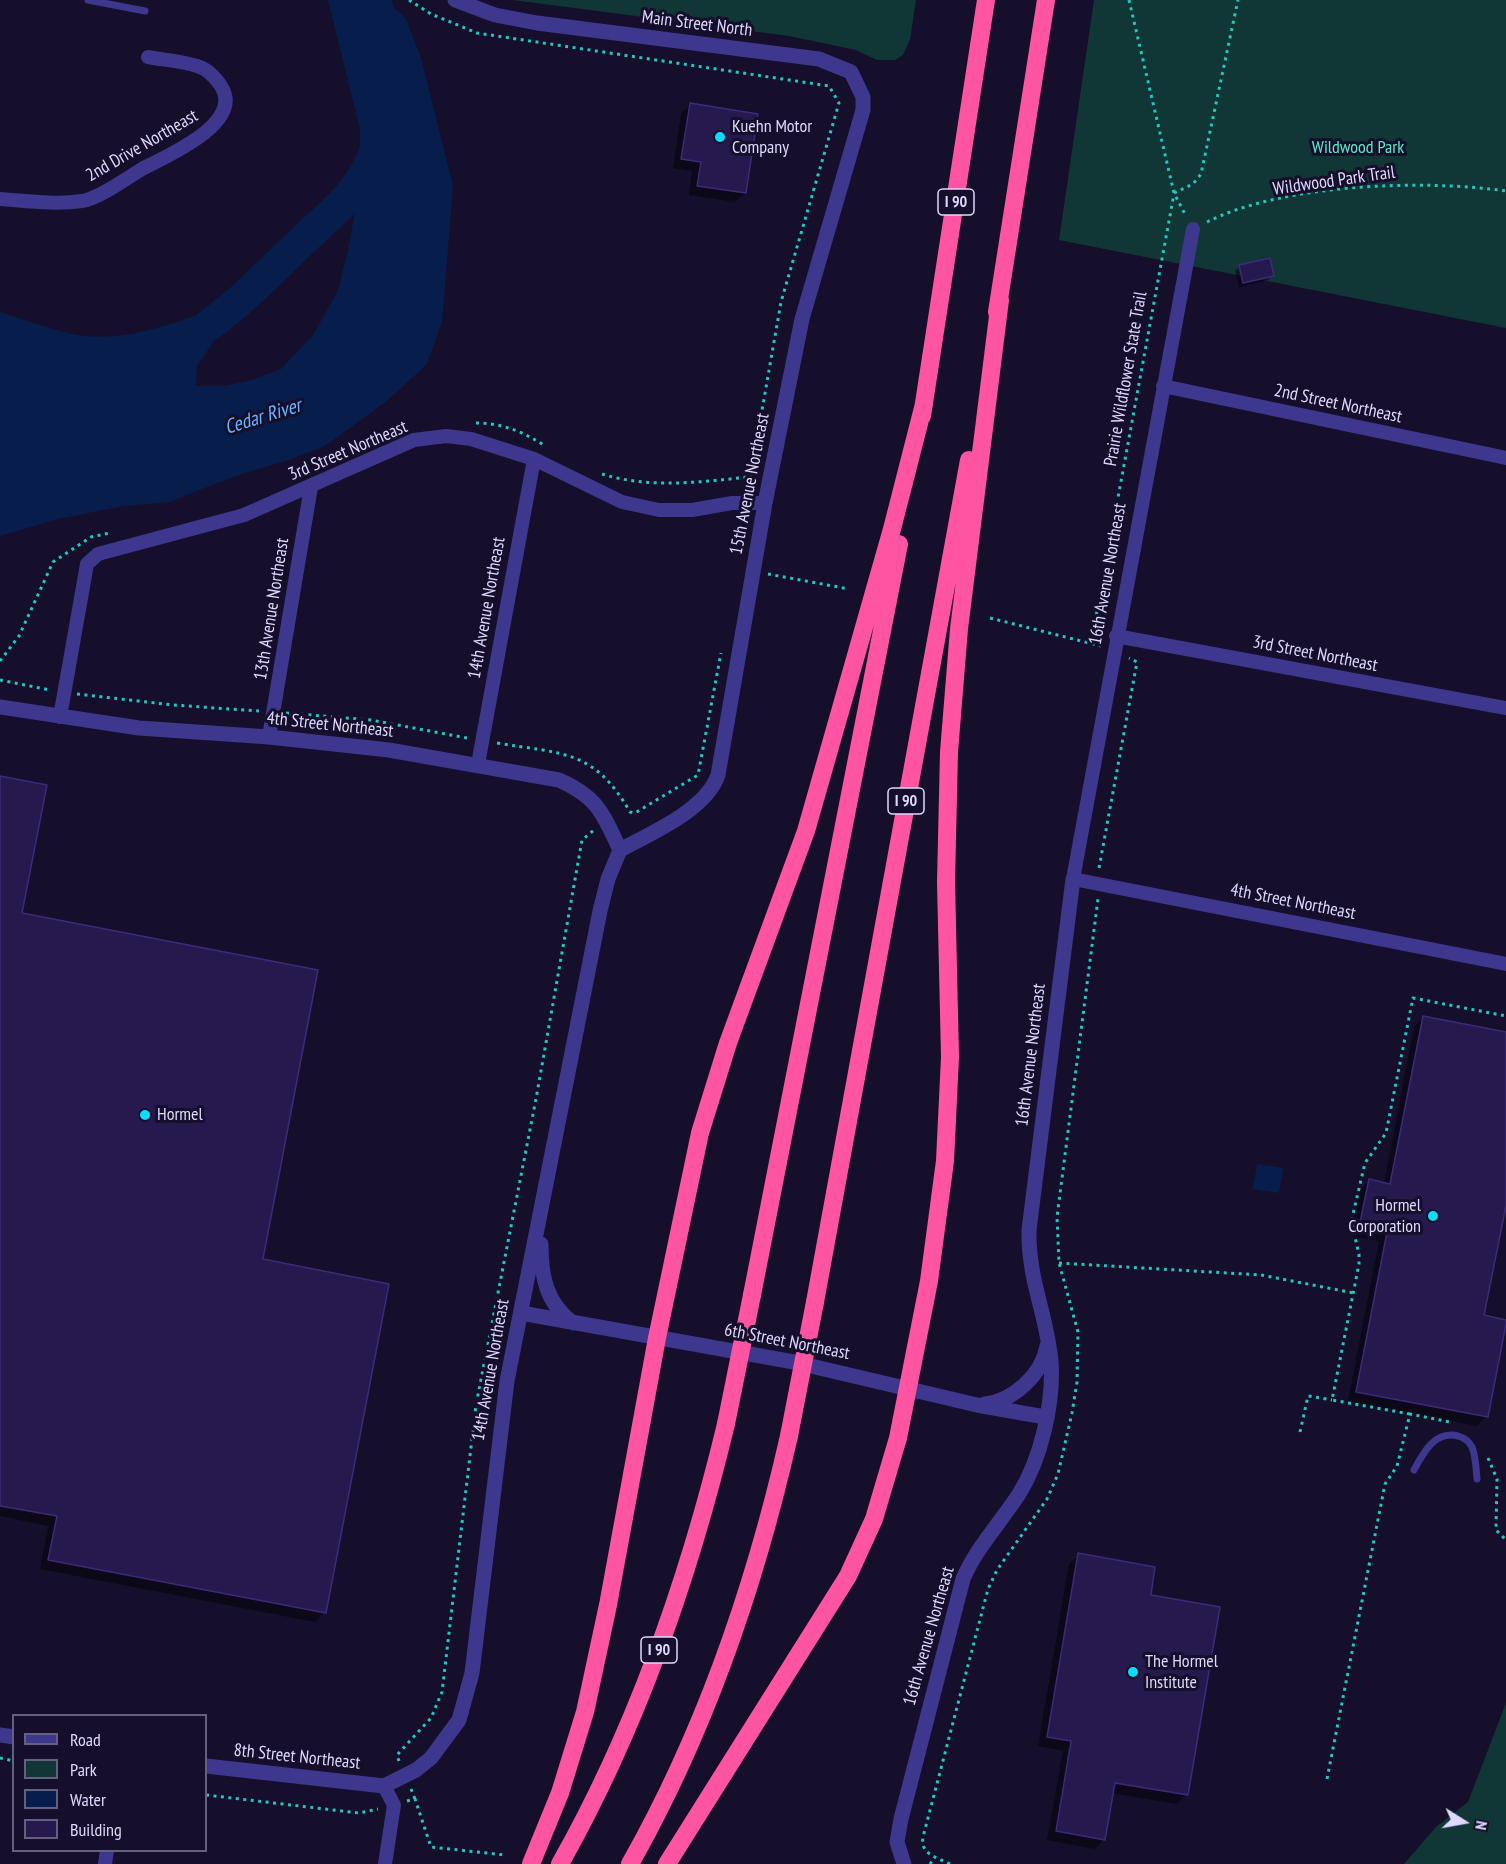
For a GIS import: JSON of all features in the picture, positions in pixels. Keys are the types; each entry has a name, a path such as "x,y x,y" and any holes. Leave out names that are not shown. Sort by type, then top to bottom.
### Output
{"highway":[{"name":"I 90","path":"560,1864 606,1775 661,1645 691,1556 726,1424 880,645 924,404 986,0"},
{"name":"I 90","path":"630,1864 692,1740 739,1621 759,1560 789,1436 1000,300 1046,0"},
{"path":"667,1864 856,1560 874,1520 885,1485 908,1389 931,1270 945,1161 950,1057 946,882 949,752 959,629 1000,300"},
{"path":"531,1864 560,1793 585,1712 608,1605 657,1338 700,1132 728,1043 806,831 892,529 924,404"}],"street":[{"name":"Main Street North","path":"455,0 495,15 537,23 819,59 850,72 857,82"},
{"name":"2nd Drive Northeast","path":"0,199 47,202 84,201 185,147 214,125 224,114 223,89 213,75 198,66 148,57"},
{"name":"15th Avenue Northeast","path":"620,850 700,803 714,788 765,503 802,319 860,125 863,97 857,82"},
{"name":"16th Avenue Northeast","path":"900,1863 897,1842 901,1819 963,1579 974,1553 1027,1479 1045,1417 1051,1363 1048,1340 1032,1281 1029,1230 1073,879 1193,230"},
{"name":"2nd Street Northeast","path":"1163,386 1506,458"},
{"name":"3rd Street Northeast","path":"65,693 87,564 98,555 244,515 414,440 435,437 471,440 534,459 622,502 659,510 692,510 732,503 765,503"},
{"name":"14th Avenue Northeast","path":"478,764 534,459"},
{"name":"13th Avenue Northeast","path":"269,737 310,487"},
{"name":"3rd Street Northeast","path":"1115,643 1506,708"},
{"path":"60,717 65,693"},
{"name":"4th Street Northeast","path":"0,706 139,729 269,737 389,750 559,780 583,790 603,814 620,850"},
{"name":"14th Avenue Northeast","path":"384,1786 416,1770 431,1758 459,1720 466,1703 472,1673 498,1440 600,911 608,879 620,850"},
{"name":"4th Street Northeast","path":"1073,879 1506,964"},
{"path":"541,1214 543,1278 548,1295 563,1316 573,1323"},
{"name":"6th Street Northeast","path":"521,1313 822,1368 977,1405 1045,1417"},
{"path":"977,1405 1002,1400 1023,1386 1041,1364 1048,1340"},
{"name":"8th Street Northeast","path":"207,1766 384,1786"},
{"path":"384,1786 394,1805 385,1864"}],"lane":[{"path":"88,0 145,11"},
{"path":"1414,1470 1433,1442 1442,1436 1453,1435 1468,1440 1472,1448 1477,1479"}],"path":[{"path":"409,0 431,15 477,33 829,86 839,102 781,302 749,477 681,483 641,483 591,470"},
{"path":"1129,0 1174,192 1193,230"},
{"path":"1174,192 1193,184 1201,174 1238,0"},
{"name":"Wildwood Park Trail","path":"1193,230 1223,214 1298,196 1395,184 1506,191"},
{"name":"Prairie Wildflower State Trail","path":"1091,644 1174,192"},
{"path":"471,423 493,423 529,435 546,447"},
{"path":"0,661 19,636 53,562 91,537 113,533"},
{"path":"753,572 849,589"},
{"path":"990,618 1091,644 1115,643 1137,662 1100,857"},
{"path":"0,680 65,693 172,705 371,720 483,742 575,756 599,770 630,812 635,813 698,775 722,649"},
{"path":"397,1755 431,1718 442,1692 480,1383 536,1099 582,840 586,836"},
{"path":"1332,1400 1359,1254 1352,1225 1353,1214 1365,1163 1386,1133 1413,998 1506,1016"},
{"path":"1059,1263 1261,1275 1353,1293"},
{"path":"1300,1432 1308,1396 1455,1423"},
{"path":"1327,1779 1385,1484 1396,1466 1410,1414"},
{"path":"1486,1456 1497,1479 1496,1530 1506,1540"},
{"path":"207,1795 359,1813 415,1799 431,1847 505,1855"},
{"path":"930,1864 935,1857 950,1864"}],"green space":[{"path":"513,0 916,0 910,40 903,55 895,60 877,60 856,50 789,36"},
{"name":"Wildwood Park","path":"1094,0 1506,0 1506,328 1059,240"},
{"path":"1506,1703 1506,1864 1404,1864 1436,1827 1468,1802"}],"water":[{"path":"328,0 392,0 393,6 406,19 421,58 453,186 442,322 427,364 388,400 325,446 289,460 235,476 169,502 123,506 58,519 0,536 0,312 64,332 105,337 166,326 243,297 197,366 196,386 222,386 249,381 281,369 313,335 338,291 350,241 359,185 360,129"},
{"path":"1257,1164 1283,1168 1279,1193 1253,1189"}],"building":[{"name":"Kuehn Motor Company","path":"690,103 758,114 746,193 697,186 701,162 681,159"},
{"path":"1270,258 1274,276 1243,283 1239,265"},
{"name":"Hormel","path":"0,776 47,785 22,913 318,970 263,1259 389,1284 326,1613 48,1560 57,1516 0,1506"},
{"name":"Hormel Corporation","path":"1423,1016 1506,1032 1506,1206 1484,1315 1506,1320 1506,1324 1488,1417 1356,1392 1387,1232 1359,1227 1369,1179 1390,1184"},
{"name":"The Hormel Institute","path":"1078,1553 1155,1567 1151,1595 1220,1607 1188,1795 1115,1783 1105,1840 1056,1831 1071,1741 1047,1737"}],"waterway":[{"name":"Cedar River","path":"209,325 254,288 342,203 361,180 377,148"}],"place":[{"name":"Kuehn Motor Company","path":"720,137"},
{"name":"Hormel","path":"145,1115"},
{"name":"Hormel Corporation","path":"1433,1216"},
{"name":"The Hormel Institute","path":"1133,1672"}]}
